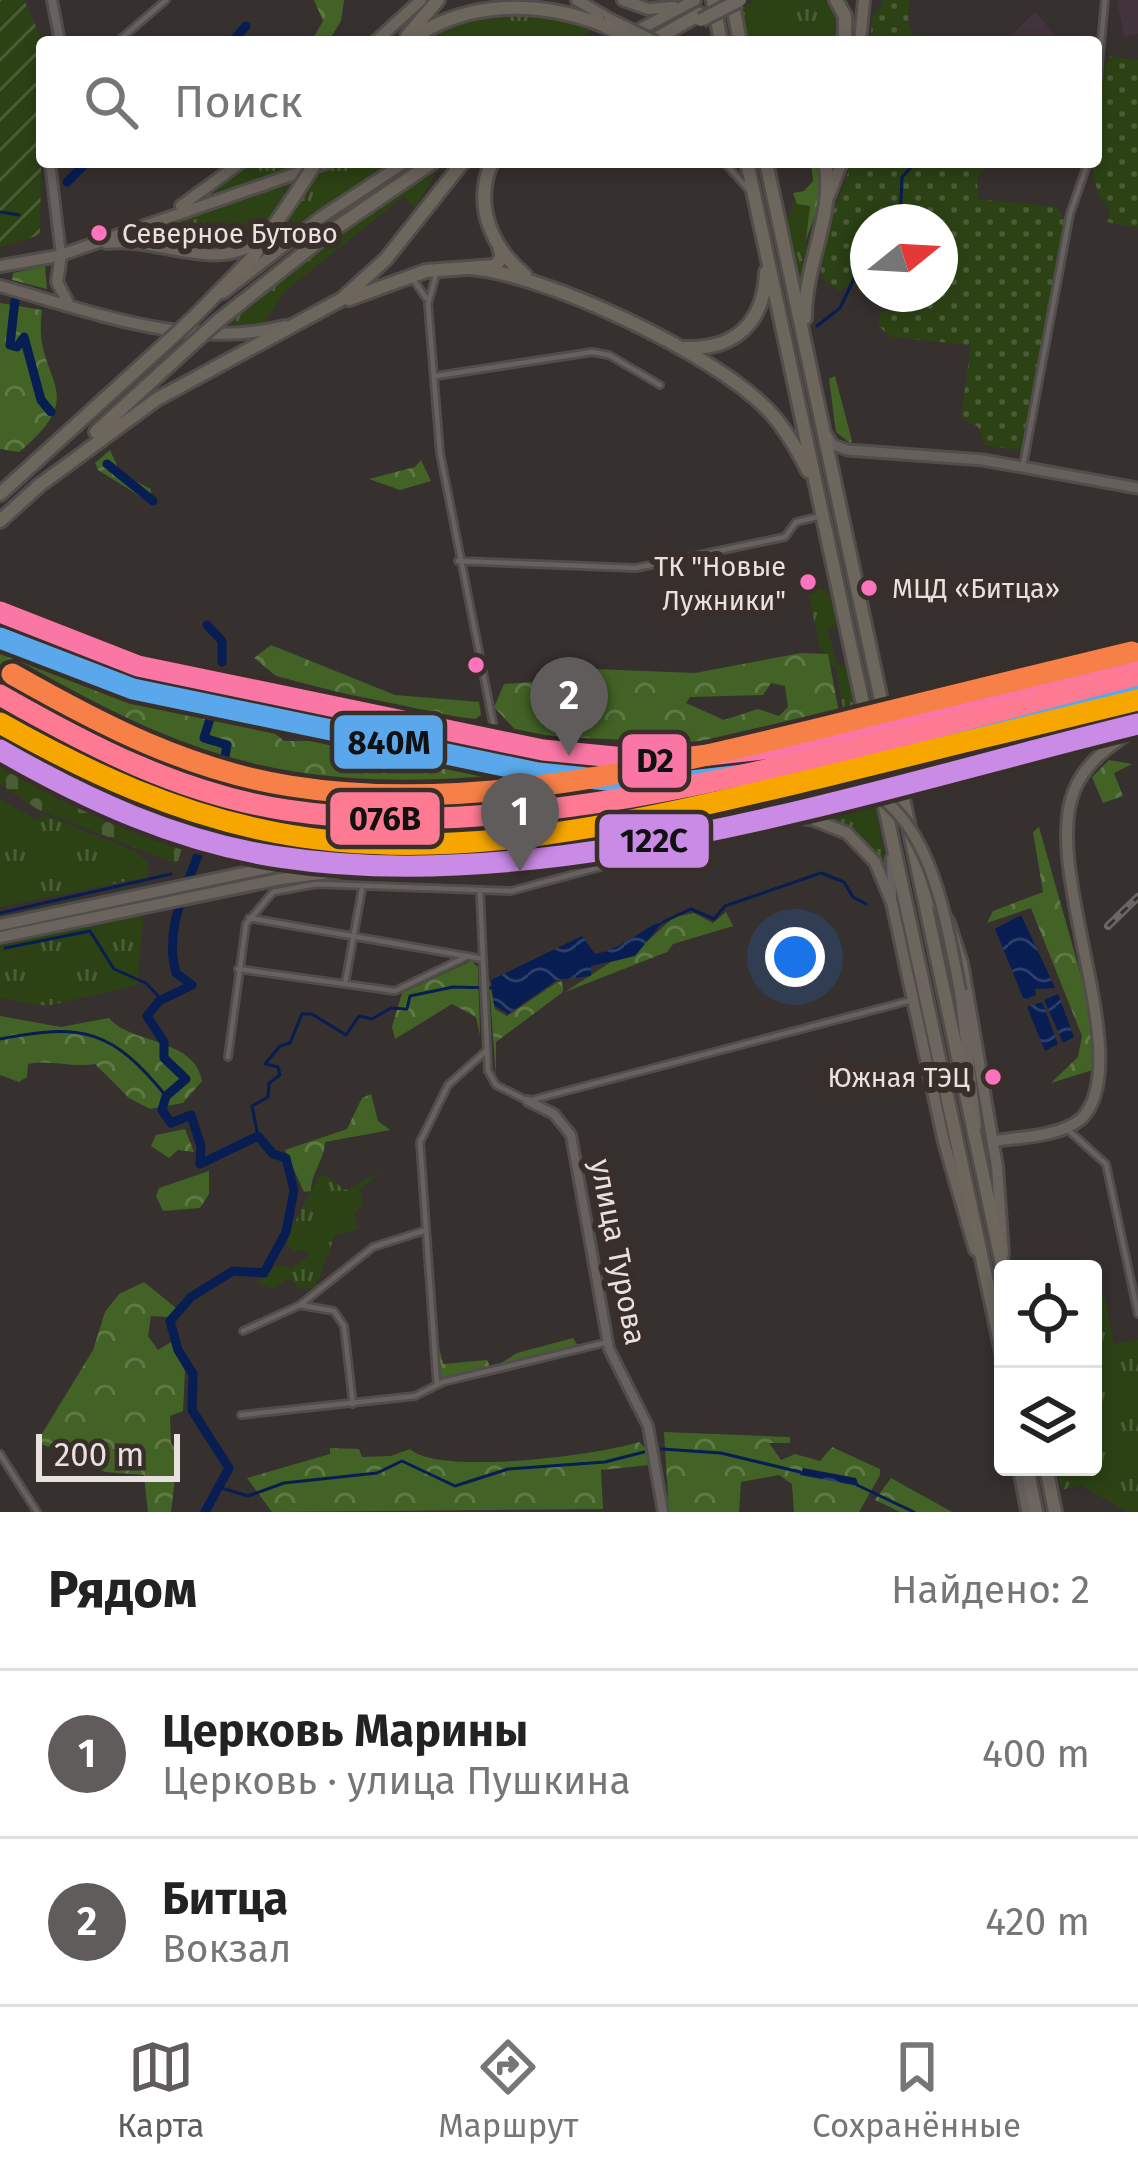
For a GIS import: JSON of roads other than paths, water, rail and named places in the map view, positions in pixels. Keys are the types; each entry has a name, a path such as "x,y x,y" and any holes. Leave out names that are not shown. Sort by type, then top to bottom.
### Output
{"highway":[{"path":"410,36 438,0"},
{"path":"713,0 720,36"},
{"path":"664,36 698,9 732,0 740,36"},
{"path":"836,0 845,16 845,36"},
{"path":"417,36 453,17 507,4 554,7 604,21 628,36"},
{"path":"0,494 240,272 312,168"},
{"path":"0,521 218,322 299,255 424,168"},
{"path":"324,311 386,259 454,168"},
{"path":"491,168 484,204 500,247 531,279"},
{"path":"746,168 994,1314"},
{"path":"767,168 1002,1260"},
{"path":"807,355 807,272 829,196 826,168"},
{"path":"677,347 720,346 755,318 766,277 760,223"},
{"path":"37,488 158,399 305,320 400,278 498,263 500,247"},
{"path":"470,268 531,279 677,347 770,412 802,458 823,515"},
{"path":"1026,1476 1036,1512"},
{"path":"1048,1476 1055,1512"}],"main road":[{"path":"382,36 421,0"},
{"path":"578,0 604,21 641,36"},
{"path":"623,0 658,10 698,9"},
{"path":"861,36 864,0"},
{"path":"631,36 698,9"},
{"path":"144,224 196,198 234,168"},
{"path":"0,266 60,261 144,224 311,168"},
{"path":"194,317 305,230 397,168"},
{"path":"829,196 840,168"},
{"path":"81,248 133,240 230,256 255,244 279,219"},
{"path":"60,261 58,288 71,305"},
{"path":"0,286 218,335 305,320"},
{"path":"822,424 833,445 856,450 1023,467 1138,488"},
{"path":"836,488 838,461 856,450"},
{"path":"1138,704 1021,729 910,768 1138,713"},
{"path":"993,1141 1066,1128 1093,1105 1105,1051 1066,829 1082,776 1138,727"},
{"path":"467,839 791,772 831,776 869,792 905,821 929,859 960,991 976,1142"},
{"path":"0,925 239,872 467,839 669,817 864,780 672,828"},
{"path":"0,937 347,868 784,816 819,820 867,852 892,903 944,1142 994,1323"},
{"path":"917,866 956,940 993,1141 1003,1260"},
{"path":"1024,1476 1027,1512"}],"street":[{"path":"52,0 59,36"},
{"path":"124,36 166,0"},
{"path":"1102,38 1106,0"},
{"path":"51,168 60,261"},
{"path":"731,168 747,187 760,223"},
{"path":"1023,467 1070,214 1086,168"},
{"path":"58,230 64,243 81,248"},
{"path":"446,268 430,281 428,304 440,453 493,723"},
{"path":"400,278 418,282 428,304"},
{"path":"436,376 592,352 609,355 660,385"},
{"path":"458,561 636,568 785,537 796,522 823,515"},
{"path":"228,1057 249,918 262,900 300,885 512,891 742,830"},
{"path":"891,832 892,903"},
{"path":"345,984 363,886"},
{"path":"437,1385 419,1151 448,1085 486,1051 480,892"},
{"path":"249,918 482,959"},
{"path":"238,969 401,990 468,956"},
{"path":"528,1101 782,1031 898,1008 912,997"},
{"path":"898,1008 917,1018"},
{"name":"улица Турова","path":"486,1051 493,1082 558,1118 571,1135 608,1342 646,1421 663,1512"},
{"path":"1066,1128 1106,1164 1138,1314"},
{"path":"243,1331 300,1305 373,1247 423,1231"},
{"path":"300,1305 334,1311 344,1326 353,1404"},
{"path":"241,1414 416,1396 437,1385 608,1342"},
{"path":"0,1454 37,1512"}],"water":[{"path":"1021,915 1055,988 1035,989 1036,995 1024,1000 995,929"},
{"path":"663,922 635,956 591,966 591,976 557,980 508,1014 494,1005 491,980 582,936 595,954"},
{"path":"1058,994 1074,1037 1063,1043 1044,1000"},
{"path":"1042,1002 1058,1044 1045,1051 1027,1007"},
{"path":"803,1468 856,1478 859,1486 800,1475"}],"waterway":[{"path":"237,36 246,26"},
{"path":"67,182 81,168"},
{"path":"901,204 902,177 910,168"},
{"path":"0,212 19,215"},
{"path":"817,326 840,308 850,287"},
{"path":"15,300 10,345 17,347 24,337 41,400 51,412"},
{"path":"107,464 153,501"},
{"path":"207,625 222,641 222,662"},
{"path":"213,709 204,738 227,745 222,774"},
{"path":"205,1512 229,1468 192,1410 193,1374 178,1350 170,1321 191,1297 233,1271 264,1273 286,1232 294,1190 286,1158 273,1154 258,1136 200,1164 201,1146 191,1115 171,1123 162,1110 166,1096 186,1079 164,1058 164,1042 147,1016 159,1001 192,985 176,973 173,932 210,813"},
{"path":"663,922 691,909 714,919 725,906 821,873 844,882 853,897 866,904"},
{"path":"0,913 171,874"},
{"path":"5,948 90,931 114,969 146,983 161,999"},
{"path":"258,1136 252,1106 268,1097 269,1083 280,1075 278,1067 265,1064 280,1046 290,1043 302,1014 312,1014 346,1035 359,1016 372,1019 391,1008 407,1009 410,996 453,987 494,988"},
{"path":"0,1039 53,1032 94,1036 129,1057 166,1096"},
{"path":"662,1449 721,1453 800,1472"},
{"path":"218,1487 248,1496 284,1483 377,1473 402,1461 455,1486 508,1469 605,1462 644,1452"},
{"path":"857,1485 914,1512"}],"tunnel":[{"path":"866,785 912,774"}],"railway":[{"path":"0,692 56,726 177,779 304,810 435,819 534,811 631,793 1138,671"},
{"path":"1108,926 1138,897"}],"place":[{"name":"Северное Бутово","path":"99,233"},
{"name":"ТК \"Новые Лужники\"","path":"808,582"},
{"name":"МЦД «Битца»","path":"869,588"},
{"name":"Битца","path":"569,756"},
{"name":"Церковь Марины","path":"520,872"},
{"name":"Южная ТЭЦ","path":"993,1077"}]}
